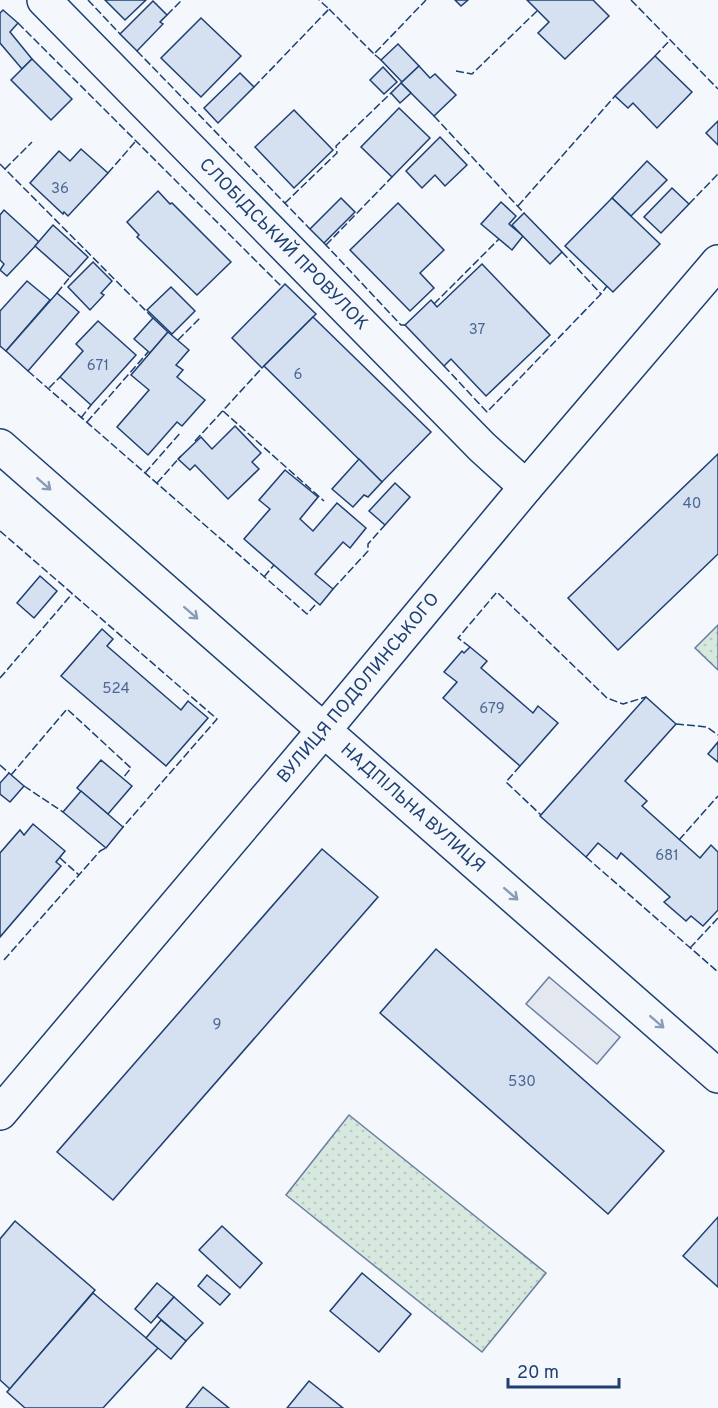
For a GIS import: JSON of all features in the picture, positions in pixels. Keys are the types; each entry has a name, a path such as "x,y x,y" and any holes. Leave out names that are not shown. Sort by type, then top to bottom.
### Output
{"street":[{"name":"СЛОБІДСЬКИЙ ПРОВУЛОК","path":"44,0 482,447 526,487"},
{"name":"ВУЛИЦЯ ПОДОЛИНСЬКОГО","path":"0,1113 718,262"},
{"name":"НАДПІЛЬНА ВУЛИЦЯ","path":"0,446 718,1076"}],"shaded area":[{"path":"718,625 718,670 695,648"},
{"path":"549,977 620,1037 597,1064 526,1004"},
{"path":"349,1115 546,1273 482,1352 286,1195"}],"building":[{"path":"105,0 146,0 125,20"},
{"path":"455,0 468,0 461,6"},
{"path":"527,0 593,0 609,16 565,59 538,33 549,22"},
{"path":"153,1 167,15 160,22 163,24 137,51 120,34"},
{"path":"3,10 18,23 10,32 32,59 22,69 0,43 0,13"},
{"path":"201,18 241,56 201,97 161,58"},
{"path":"398,44 419,66 402,82 381,60"},
{"path":"655,56 692,92 657,128 633,103 628,108 615,96"},
{"path":"32,59 72,99 51,120 11,80"},
{"path":"419,66 430,78 435,74 456,95 434,116 401,83"},
{"path":"383,67 397,82 384,94 370,80"},
{"path":"240,73 254,87 218,123 204,108"},
{"path":"401,83 411,93 400,103 391,93"},
{"path":"399,108 430,138 392,177 361,147"},
{"path":"294,110 333,150 294,188 255,147"},
{"path":"718,121 718,145 706,133"},
{"path":"440,137 467,165 445,186 435,175 422,188 406,171"},
{"path":"81,149 108,173 68,216 30,183 59,151 70,161"},
{"path":"647,161 667,180 631,216 612,198"},
{"path":"672,188 689,204 661,233 644,217"},
{"path":"158,191 231,262 197,295 137,237 139,235 127,222"},
{"path":"341,198 355,212 324,243 310,229"},
{"path":"612,198 660,244 613,292 565,246"},
{"path":"501,202 516,216 509,224 523,236 512,250 481,224"},
{"path":"398,203 444,250 420,273 434,288 410,311 350,250"},
{"path":"4,210 39,242 7,276 0,270 4,264 0,260 0,215"},
{"path":"524,213 562,252 550,264 512,225"},
{"path":"53,225 88,257 70,277 35,246"},
{"path":"93,262 112,281 101,293 104,295 90,310 68,287"},
{"path":"482,264 550,335 486,396 451,359 444,366 405,325 431,300 437,307"},
{"path":"27,281 50,300 6,351 0,346 0,311"},
{"path":"285,284 316,314 262,368 232,338"},
{"path":"171,287 195,311 172,334 147,310"},
{"path":"57,293 79,312 28,371 6,351"},
{"path":"313,317 431,432 382,482 264,366"},
{"path":"153,318 168,332 150,353 134,339"},
{"path":"98,321 136,355 91,405 60,377 83,351 76,344"},
{"path":"168,332 189,350 176,365 183,370 177,377 205,400 182,426 177,422 148,455 117,427 149,390 131,375"},
{"path":"235,426 261,453 252,462 259,469 228,499 195,465 190,470 178,459 201,437 212,449"},
{"path":"718,454 718,554 618,650 568,598"},
{"path":"359,459 382,482 368,497 364,495 353,507 332,489"},
{"path":"285,470 318,497 300,519 313,531 337,503 366,528 350,548 343,542 315,574 333,589 320,605 244,539 270,509 259,500"},
{"path":"395,483 410,497 385,525 369,511"},
{"path":"40,576 57,591 34,618 17,603"},
{"path":"102,629 113,639 107,646 181,710 188,701 208,718 166,766 61,676"},
{"path":"470,647 487,661 481,668 533,713 538,706 558,723 520,766 443,698 457,682 444,672 462,651 464,653"},
{"path":"646,697 676,724 625,781 647,801 642,806 700,858 711,845 718,852 718,910 703,926 691,916 686,921 664,902 670,897 621,853 617,859 598,843 586,857 540,816"},
{"path":"718,742 718,762 708,754"},
{"path":"101,760 132,786 108,814 77,788"},
{"path":"9,773 24,786 10,802 0,794 0,783"},
{"path":"81,791 123,827 106,848 63,812"},
{"path":"33,824 65,851 56,862 61,866 0,937 0,853 20,830 24,835"},
{"path":"322,849 378,897 113,1200 57,1152"},
{"path":"436,949 664,1151 608,1214 380,1013"},
{"path":"718,1217 718,1287 683,1256"},
{"path":"15,1221 95,1290 10,1389 0,1380 0,1239"},
{"path":"222,1226 262,1263 240,1288 199,1250"},
{"path":"362,1273 411,1314 379,1352 330,1311"},
{"path":"207,1275 230,1294 220,1305 198,1286"},
{"path":"157,1283 174,1297 151,1323 135,1309"},
{"path":"93,1293 158,1348 103,1408 25,1408 7,1392"},
{"path":"174,1297 203,1323 186,1341 157,1316"},
{"path":"161,1320 186,1341 171,1359 146,1338"},
{"path":"309,1381 343,1408 287,1408"},
{"path":"203,1387 229,1408 186,1408"}],"fence":[{"path":"88,0 120,34"},
{"path":"167,15 182,0"},
{"path":"254,87 329,9 319,0"},
{"path":"381,60 374,54 426,0"},
{"path":"631,0 718,89"},
{"path":"329,9 374,54"},
{"path":"456,71 472,74 537,11"},
{"path":"18,23 282,287"},
{"path":"655,56 670,40"},
{"path":"137,51 310,229"},
{"path":"285,203 337,153 336,146 391,93"},
{"path":"518,206 615,96"},
{"path":"434,116 524,213"},
{"path":"5,169 32,142"},
{"path":"108,173 135,142"},
{"path":"0,164 153,318"},
{"path":"689,204 718,174"},
{"path":"326,245 392,177"},
{"path":"434,304 499,239"},
{"path":"324,243 401,325 405,325"},
{"path":"562,252 601,294"},
{"path":"57,293 70,277"},
{"path":"444,366 487,412 607,286"},
{"path":"178,340 201,317"},
{"path":"87,422 148,352"},
{"path":"195,441 262,368"},
{"path":"28,371 307,614 317,603"},
{"path":"49,388 60,377"},
{"path":"81,418 91,405"},
{"path":"223,411 324,501"},
{"path":"145,473 181,432"},
{"path":"157,483 181,456"},
{"path":"333,589 368,551 368,544 385,525"},
{"path":"0,531 217,719 123,827"},
{"path":"264,577 274,565"},
{"path":"470,647 458,638 497,592 607,698 623,704 646,697"},
{"path":"0,678 72,594"},
{"path":"11,775 67,709 131,768 123,778"},
{"path":"676,724 707,727 718,735"},
{"path":"0,765 9,773"},
{"path":"520,766 506,782 541,815"},
{"path":"24,786 63,812"},
{"path":"679,840 718,796"},
{"path":"4,960 100,851 106,848"},
{"path":"586,857 718,972"},
{"path":"60,858 79,875"},
{"path":"690,948 718,918"}]}
